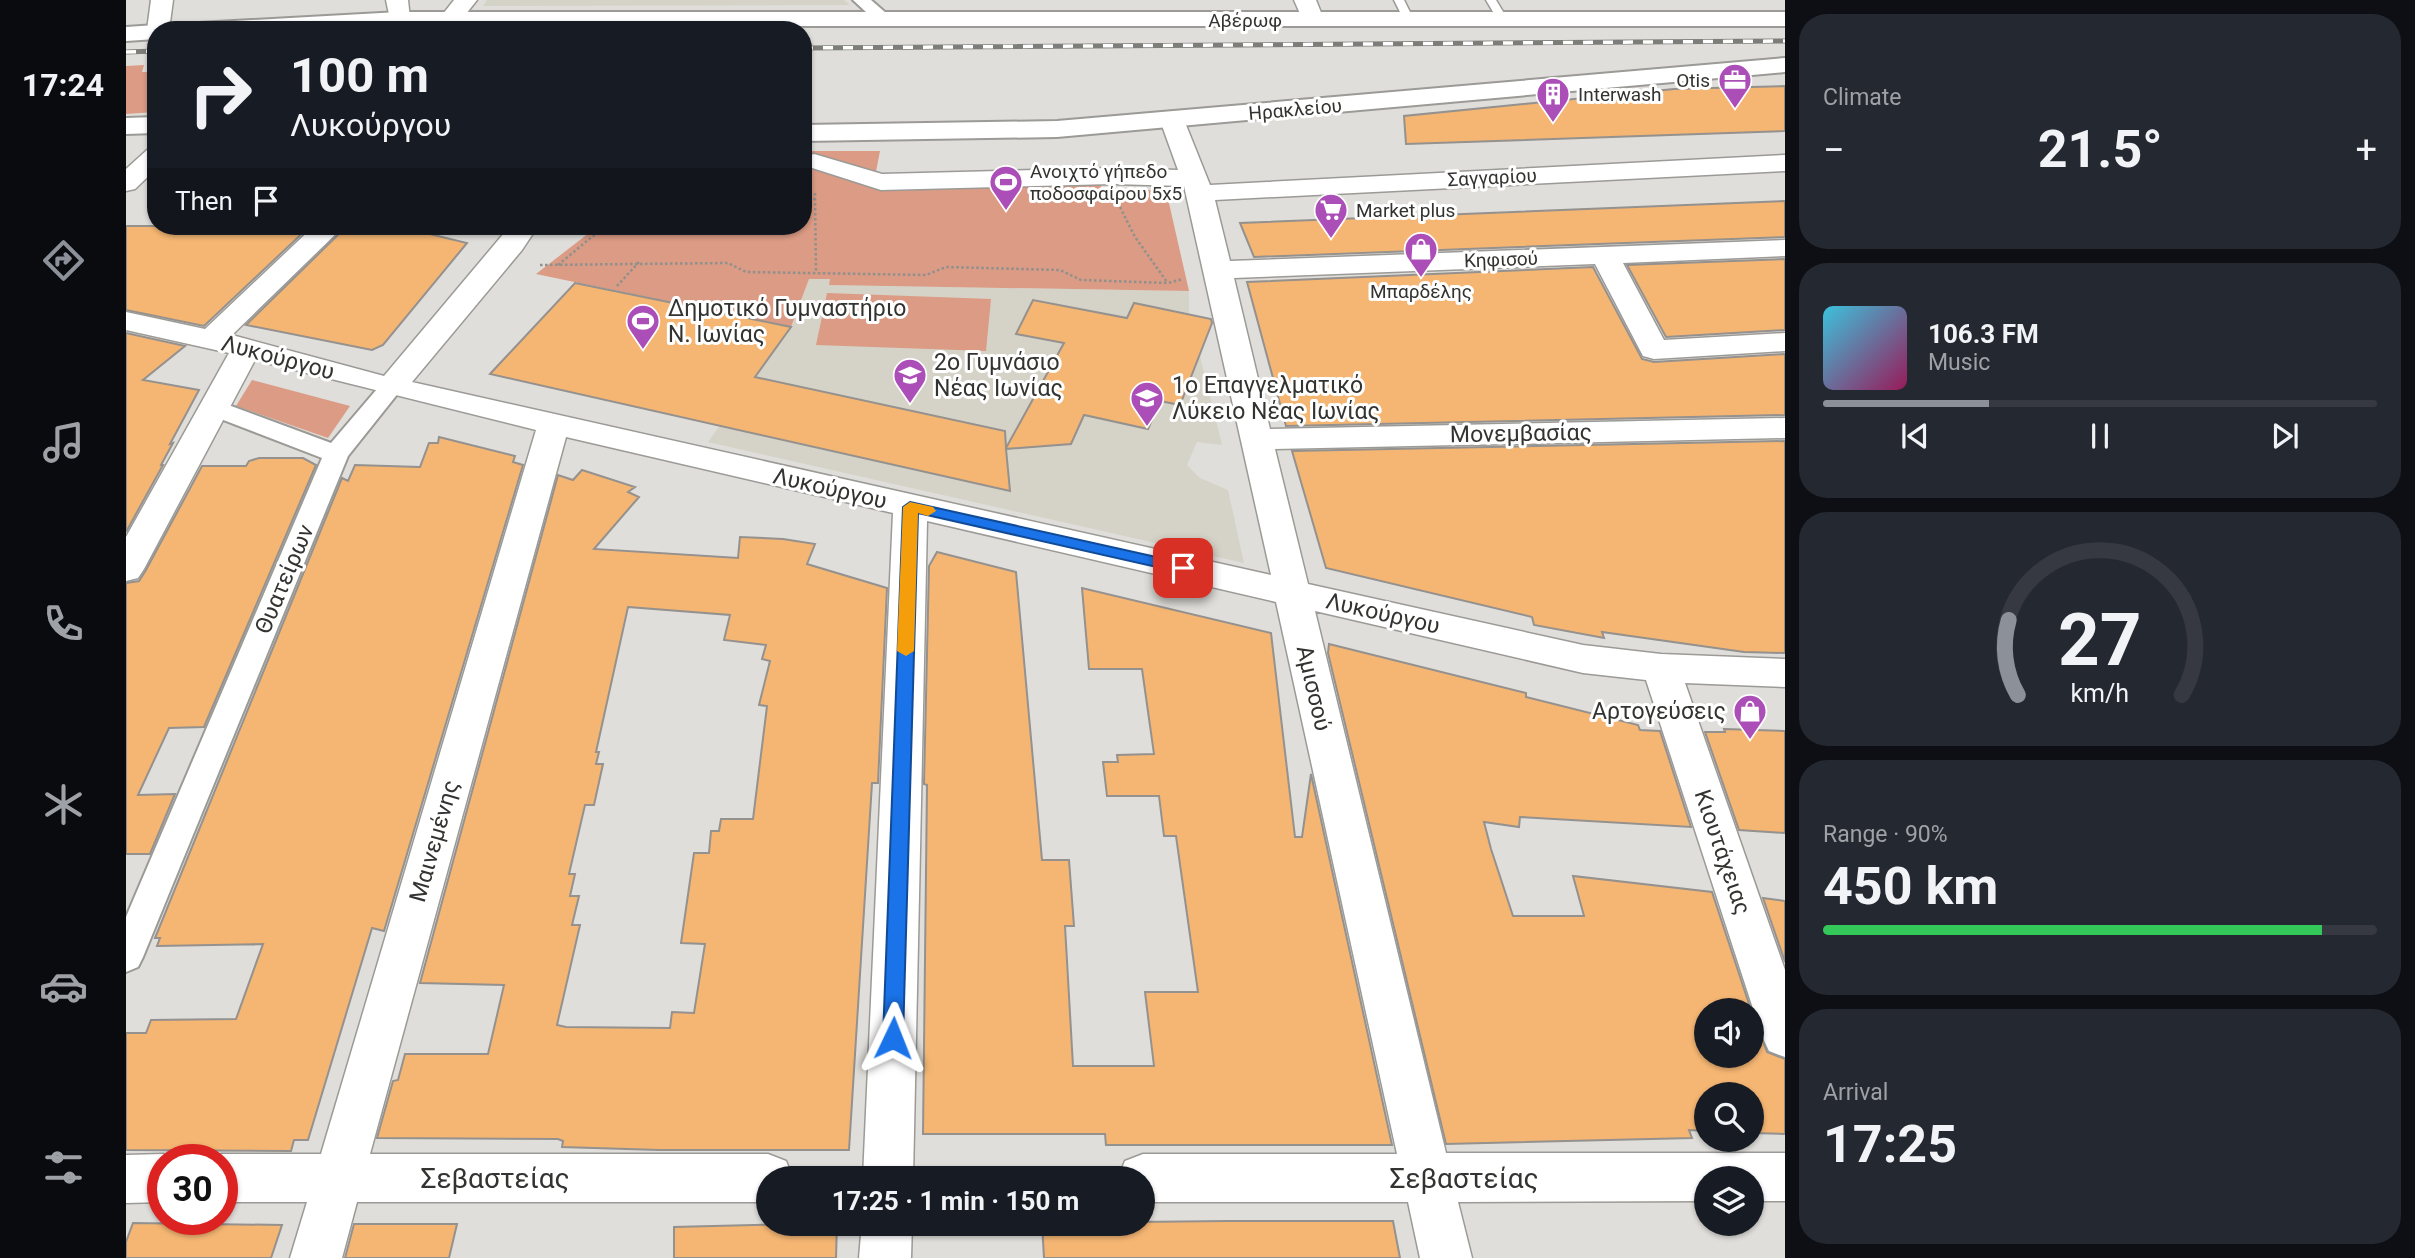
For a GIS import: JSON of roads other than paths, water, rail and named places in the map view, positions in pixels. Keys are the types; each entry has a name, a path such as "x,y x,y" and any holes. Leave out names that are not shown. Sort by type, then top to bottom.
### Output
{"main road":[{"name":"Αβέρωφ","path":"284,21 398,9 450,19 535,21"},
{"name":"Αβέρωφ","path":"812,22 1309,10 1497,10 1785,19"},
{"path":"126,34 147,32"},
{"name":"Ηρακλείου","path":"812,112 905,112 1077,106 1514,68 1785,51"},
{"name":"Ηρακλείου","path":"812,133 1057,130 1609,78 1785,65"},
{"path":"126,126 147,125"},
{"path":"126,145 147,144"}],"street":[{"path":"159,21 162,0"},
{"path":"450,19 466,0"},
{"path":"861,0 885,20"},
{"name":"Αμισσού","path":"1172,120 1198,186 1446,1258"},
{"name":"Σαγγαρίου","path":"814,162 881,182 1112,176 1198,186 1785,163"},
{"path":"126,183 147,163"},
{"path":"211,339 321,235"},
{"name":"Θυατείρων","path":"126,957 336,454 516,240"},
{"name":"Κηφισού","path":"1218,270 1785,248"},
{"path":"1605,255 1654,350 1785,342"},
{"name":"Λυκούργου","path":"126,321 211,339 391,387 554,425 1583,659 1661,668 1785,673"},
{"path":"126,569 246,349"},
{"path":"214,408 336,454"},
{"name":"Μαινεμένης","path":"316,1258 554,425"},
{"name":"Μονεμβασίας","path":"1257,439 1785,428"},
{"path":"888,1166 910,507"},
{"name":"Κιουτάχειας","path":"1661,668 1785,1036"},
{"path":"126,1178 147,1178"},
{"name":"Σεβαστείας","path":"238,1178 756,1178"},
{"name":"Σεβαστείας","path":"1155,1178 1785,1178"},
{"path":"886,1258 887,1236"}],"railway":[{"path":"812,48 1785,41"},
{"path":"126,52 147,51"}],"place":[{"name":"Otis","path":"1735,110"},
{"name":"Interwash","path":"1553,124"},
{"name":"Ανοιχτό γήπεδο ποδοσφαίρου 5x5","path":"1006,212"},
{"name":"Market plus","path":"1331,240"},
{"name":"Μπαρδέλης","path":"1421,279"},
{"name":"Δημοτικό Γυμναστήριο Ν. Ιωνίας","path":"643,351"},
{"name":"2ο Γυμνάσιο Νέας Ιωνίας","path":"910,405"},
{"name":"1ο Επαγγελματικό Λύκειο Νέας Ιωνίας","path":"1147,428"},
{"name":"Αρτογεύσεις","path":"1750,741"}]}
